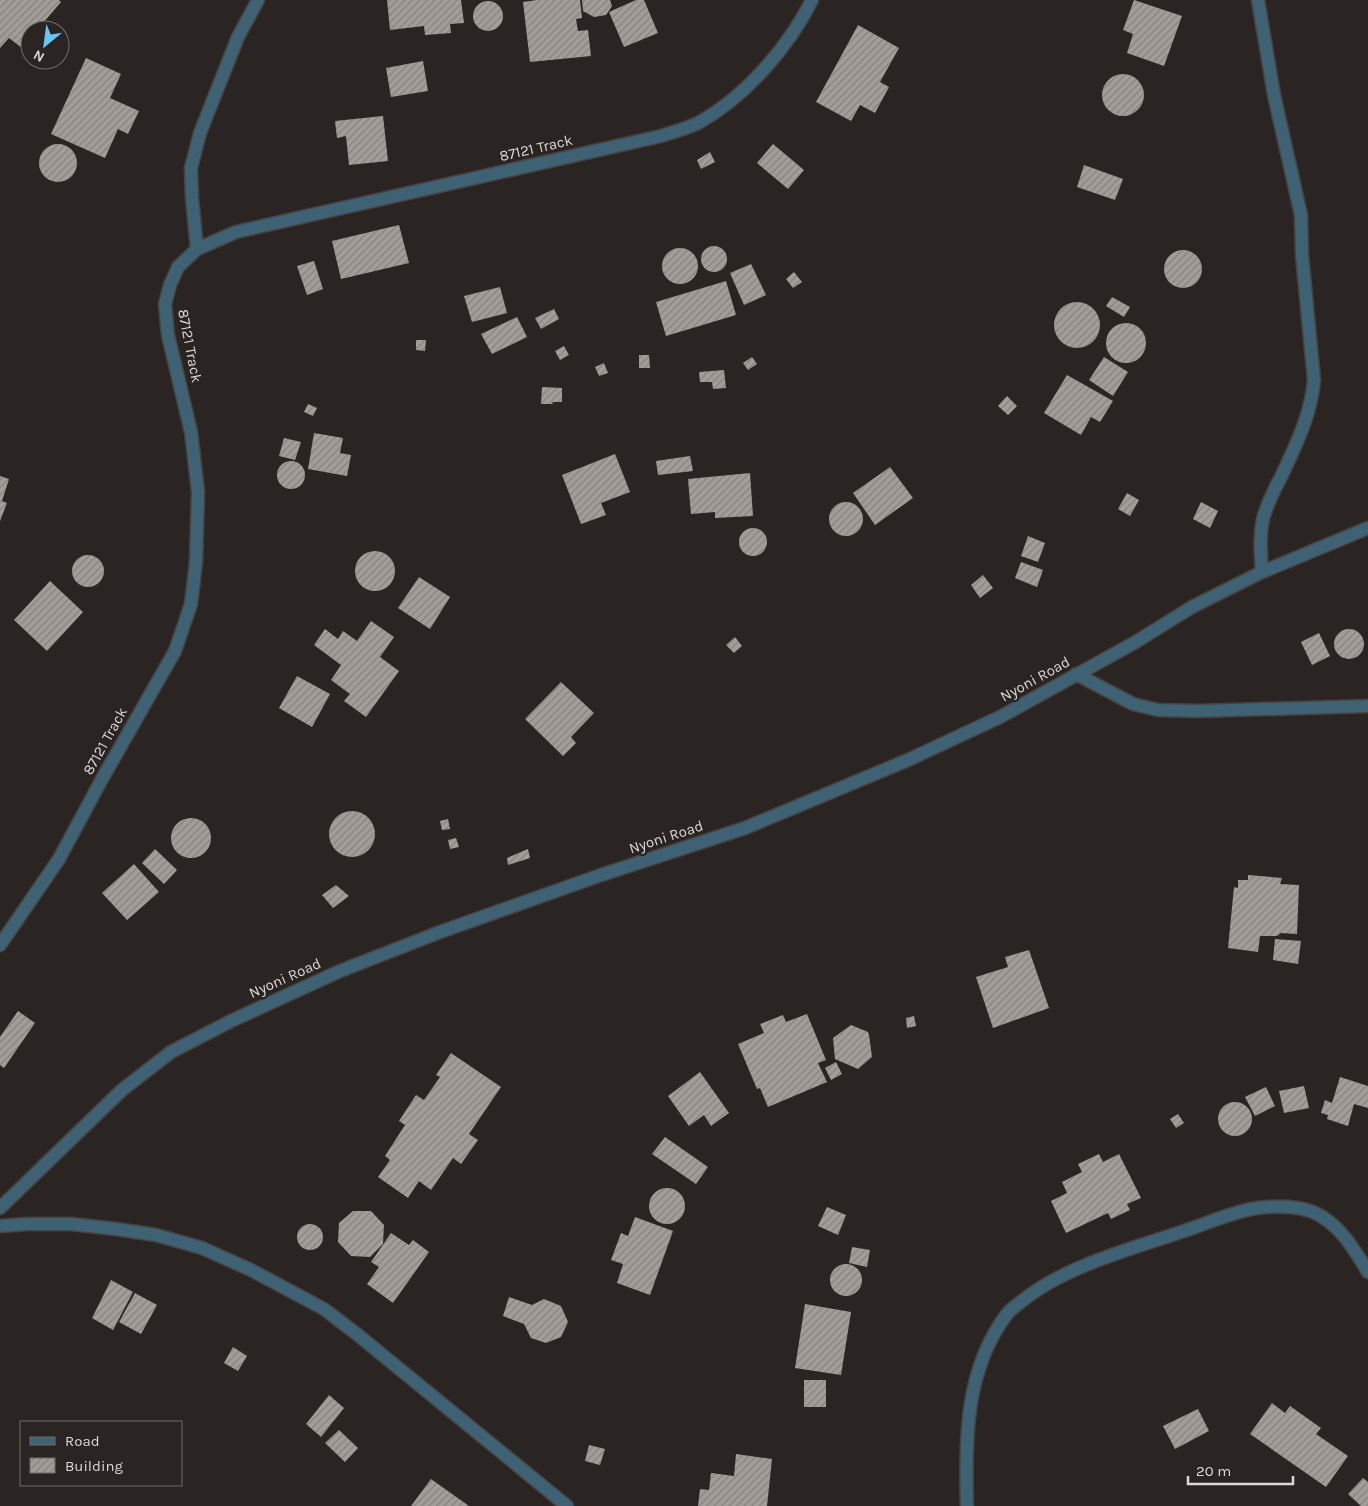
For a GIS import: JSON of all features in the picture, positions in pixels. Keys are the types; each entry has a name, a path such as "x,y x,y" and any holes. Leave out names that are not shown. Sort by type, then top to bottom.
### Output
{"street":[{"path":"197,249 191,168 200,133 238,37 258,0"},
{"name":"87121 Track","path":"0,944 60,859 102,779 175,651 191,604 196,562 198,492 191,432 168,335 165,304 170,285 178,267 197,249 236,232 661,136 696,124 726,105 756,79 792,34 806,14 812,0"},
{"path":"1258,0 1274,95 1301,215 1302,255 1314,380 1312,399 1306,421 1264,518 1260,541 1262,572"},
{"name":"Nyoni Road","path":"0,1208 122,1090 171,1052 231,1021 340,971 440,932 601,875 745,828 908,760 1000,716 1134,643 1192,607 1262,572 1368,528"},
{"path":"1076,674 1134,704 1158,710 1199,711 1368,706"},
{"path":"967,1506 966,1464 969,1407 980,1364 993,1335 1008,1312 1034,1291 1056,1278 1112,1256 1228,1216 1254,1208 1286,1206 1312,1212 1332,1223 1349,1242 1368,1272"},
{"path":"0,1226 71,1224 156,1235 202,1248 251,1270 324,1309 567,1506"}],"building":[{"path":"0,0 59,0 61,2 46,20 20,20 20,46 9,38 0,48"},
{"path":"387,0 461,0 464,23 450,24 451,33 425,35 424,26 390,30"},
{"path":"537,0 580,0 582,18 576,19 578,31 588,30 591,56 530,62 523,2"},
{"path":"582,0 610,0 612,6 606,15 594,17 583,11"},
{"path":"636,0 644,0 658,33 624,47 609,12"},
{"path":"1134,0 1182,16 1164,66 1127,53 1133,34 1123,30"},
{"path":"488,1 499,5 503,16 499,27 488,31 477,27 473,16 477,5"},
{"path":"858,25 899,48 880,82 889,87 875,113 860,105 851,121 816,102"},
{"path":"86,58 121,74 110,98 139,111 128,134 118,129 105,158 51,134"},
{"path":"423,61 428,91 391,97 386,68"},
{"path":"1127,74 1135,77 1141,83 1144,95 1141,107 1135,113 1119,116 1111,113 1105,107 1102,91 1105,83 1111,77"},
{"path":"383,116 388,161 349,165 346,136 337,138 335,121"},
{"path":"58,144 72,149 77,163 72,177 58,182 44,177 39,163 44,149"},
{"path":"773,144 804,170 788,189 757,163"},
{"path":"710,152 715,162 701,169 697,160"},
{"path":"1084,165 1123,179 1115,200 1077,187"},
{"path":"399,225 409,263 341,279 332,241"},
{"path":"714,246 723,250 727,259 723,268 714,272 705,268 701,259 705,250"},
{"path":"680,248 687,249 693,253 697,259 697,273 693,279 687,283 680,284 673,283 667,279 663,273 662,266 663,259 667,253 673,249"},
{"path":"1183,250 1196,256 1202,269 1196,282 1183,288 1170,282 1164,269 1170,256"},
{"path":"314,261 323,289 307,295 297,266"},
{"path":"751,264 766,295 744,305 730,273"},
{"path":"794,272 802,282 793,288 786,279"},
{"path":"726,281 736,315 666,336 656,302"},
{"path":"500,287 507,313 472,322 464,296"},
{"path":"1112,297 1130,307 1124,317 1106,306"},
{"path":"1072,302 1082,302 1094,308 1099,316 1099,334 1094,342 1086,347 1072,348 1064,345 1057,338 1054,330 1054,320 1057,312 1064,305"},
{"path":"554,309 559,319 541,329 535,318"},
{"path":"517,317 527,337 492,354 481,334"},
{"path":"1126,323 1140,329 1146,343 1140,357 1126,363 1112,357 1106,343 1112,329"},
{"path":"416,340 426,340 425,351 416,350"},
{"path":"564,346 569,355 560,360 555,351"},
{"path":"639,355 649,355 650,368 639,368"},
{"path":"752,357 757,364 748,370 743,363"},
{"path":"1104,357 1128,372 1113,396 1089,380"},
{"path":"604,363 608,373 599,376 595,367"},
{"path":"724,370 726,388 713,389 712,382 700,382 699,372"},
{"path":"1067,375 1113,401 1100,422 1091,417 1081,435 1044,413"},
{"path":"542,387 562,388 562,402 541,404"},
{"path":"1007,396 1017,406 1008,415 998,406"},
{"path":"308,404 317,408 313,416 304,412"},
{"path":"314,433 343,438 340,453 351,455 347,476 308,469"},
{"path":"284,438 301,442 295,460 279,456"},
{"path":"615,454 630,492 601,503 606,515 581,524 562,475"},
{"path":"690,456 693,471 658,475 656,461"},
{"path":"291,461 301,465 305,475 301,485 291,489 281,485 277,475 281,465"},
{"path":"890,467 913,498 875,525 853,493"},
{"path":"750,473 753,516 715,518 715,512 691,514 688,479"},
{"path":"0,476 9,479 2,501 7,503 0,521"},
{"path":"1127,493 1139,500 1130,516 1118,509"},
{"path":"846,502 858,507 863,519 858,531 846,536 834,531 829,519 834,507"},
{"path":"1201,502 1218,511 1210,528 1193,519"},
{"path":"753,528 763,532 767,542 763,552 753,556 743,552 739,542 743,532"},
{"path":"1028,536 1045,543 1038,562 1021,556"},
{"path":"379,551 386,554 392,560 395,571 394,579 386,588 379,591 371,591 364,588 356,579 355,567 358,560 367,552"},
{"path":"88,555 94,556 99,560 103,565 103,577 99,582 94,586 88,587 82,586 77,582 73,577 72,571 73,565 77,560 82,556"},
{"path":"1021,562 1043,570 1037,587 1015,578"},
{"path":"983,575 993,588 980,598 971,585"},
{"path":"419,577 450,597 430,629 398,608"},
{"path":"50,581 83,612 47,651 14,620"},
{"path":"371,621 394,637 380,657 399,671 366,717 344,701 350,694 331,680 341,665 314,645 325,629 338,639 343,631 357,641"},
{"path":"1349,629 1360,633 1364,644 1360,655 1349,659 1338,655 1334,644 1338,633"},
{"path":"1319,633 1330,656 1312,665 1301,642"},
{"path":"735,637 742,646 734,653 726,645"},
{"path":"297,676 330,694 312,727 279,708"},
{"path":"561,682 594,713 571,737 576,743 563,756 525,719"},
{"path":"347,811 357,811 371,821 375,834 371,847 365,853 357,857 347,857 333,847 329,839 329,829 339,815"},
{"path":"191,818 205,824 211,838 205,852 191,858 177,852 171,838 177,824"},
{"path":"448,819 450,829 442,830 440,821"},
{"path":"456,838 459,847 450,849 448,840"},
{"path":"155,849 177,870 164,884 142,863"},
{"path":"528,849 530,858 508,865 507,858"},
{"path":"134,864 159,892 127,920 102,893"},
{"path":"1248,875 1282,878 1280,884 1299,885 1297,934 1281,933 1277,936 1260,936 1258,952 1228,948 1234,887 1238,888 1238,880 1248,880"},
{"path":"336,885 349,896 333,908 322,895"},
{"path":"1275,939 1301,941 1298,964 1273,960"},
{"path":"1029,950 1049,1008 993,1028 976,977 1008,967 1005,957"},
{"path":"18,1011 35,1023 4,1068 0,1065 0,1037"},
{"path":"807,1014 826,1060 818,1063 827,1082 768,1107 760,1088 757,1089 738,1044 764,1033 760,1024 783,1015 786,1022"},
{"path":"914,1016 916,1026 907,1028 906,1018"},
{"path":"851,1025 868,1032 869,1035 872,1057 858,1069 835,1059 833,1038"},
{"path":"451,1053 501,1087 469,1134 478,1140 461,1164 453,1158 431,1190 419,1181 408,1198 378,1177 390,1160 385,1156 405,1125 399,1121 416,1095 424,1100 440,1077 436,1075"},
{"path":"836,1062 842,1074 831,1080 825,1068"},
{"path":"700,1072 729,1113 711,1126 704,1115 689,1126 668,1096"},
{"path":"1340,1077 1368,1086 1368,1108 1354,1104 1348,1126 1327,1119 1328,1115 1321,1113 1325,1100 1332,1103"},
{"path":"1304,1086 1309,1108 1284,1113 1279,1091"},
{"path":"1266,1087 1275,1106 1255,1116 1245,1097"},
{"path":"1235,1102 1242,1103 1247,1107 1251,1112 1251,1126 1247,1131 1242,1135 1235,1136 1228,1135 1223,1131 1219,1126 1218,1119 1219,1112 1223,1107 1228,1103"},
{"path":"1178,1114 1184,1123 1176,1128 1170,1119"},
{"path":"665,1137 708,1167 696,1184 652,1154"},
{"path":"1099,1154 1103,1162 1119,1154 1141,1198 1127,1204 1130,1210 1111,1219 1108,1213 1066,1233 1051,1201 1067,1193 1062,1182 1082,1172 1078,1164"},
{"path":"667,1188 674,1189 680,1193 684,1199 684,1213 680,1219 674,1223 667,1224 660,1223 654,1219 650,1213 649,1206 650,1199 654,1193 660,1189"},
{"path":"827,1207 846,1215 838,1235 818,1226"},
{"path":"353,1211 371,1211 384,1225 383,1244 370,1257 351,1256 338,1242 339,1223"},
{"path":"635,1217 673,1231 650,1295 617,1283 623,1264 611,1260 621,1233 628,1236"},
{"path":"310,1224 320,1227 323,1237 320,1247 310,1250 300,1247 297,1237 300,1227"},
{"path":"391,1233 409,1245 413,1240 429,1252 393,1303 367,1284 379,1267 371,1262"},
{"path":"852,1247 870,1250 867,1267 849,1263"},
{"path":"846,1264 857,1269 862,1280 857,1291 846,1296 835,1291 830,1280 835,1269"},
{"path":"111,1280 133,1292 113,1330 92,1318"},
{"path":"135,1293 157,1305 141,1334 119,1322"},
{"path":"509,1297 532,1305 544,1299 561,1306 568,1322 561,1337 546,1343 531,1338 524,1324 503,1316"},
{"path":"805,1304 851,1312 841,1375 795,1368"},
{"path":"233,1347 247,1356 238,1371 224,1363"},
{"path":"804,1380 826,1380 826,1407 804,1407"},
{"path":"329,1395 344,1408 321,1437 306,1424"},
{"path":"1272,1403 1285,1413 1290,1406 1321,1428 1316,1434 1348,1456 1326,1487 1250,1434"},
{"path":"1198,1409 1209,1431 1175,1449 1163,1426"},
{"path":"339,1430 358,1448 345,1462 325,1443"},
{"path":"589,1445 605,1449 600,1465 585,1461"},
{"path":"736,1454 772,1459 767,1506 698,1506 700,1489 709,1490 711,1473 734,1476"},
{"path":"1363,1478 1368,1482 1368,1506 1361,1506 1348,1494"},
{"path":"431,1479 469,1506 411,1506"}]}
